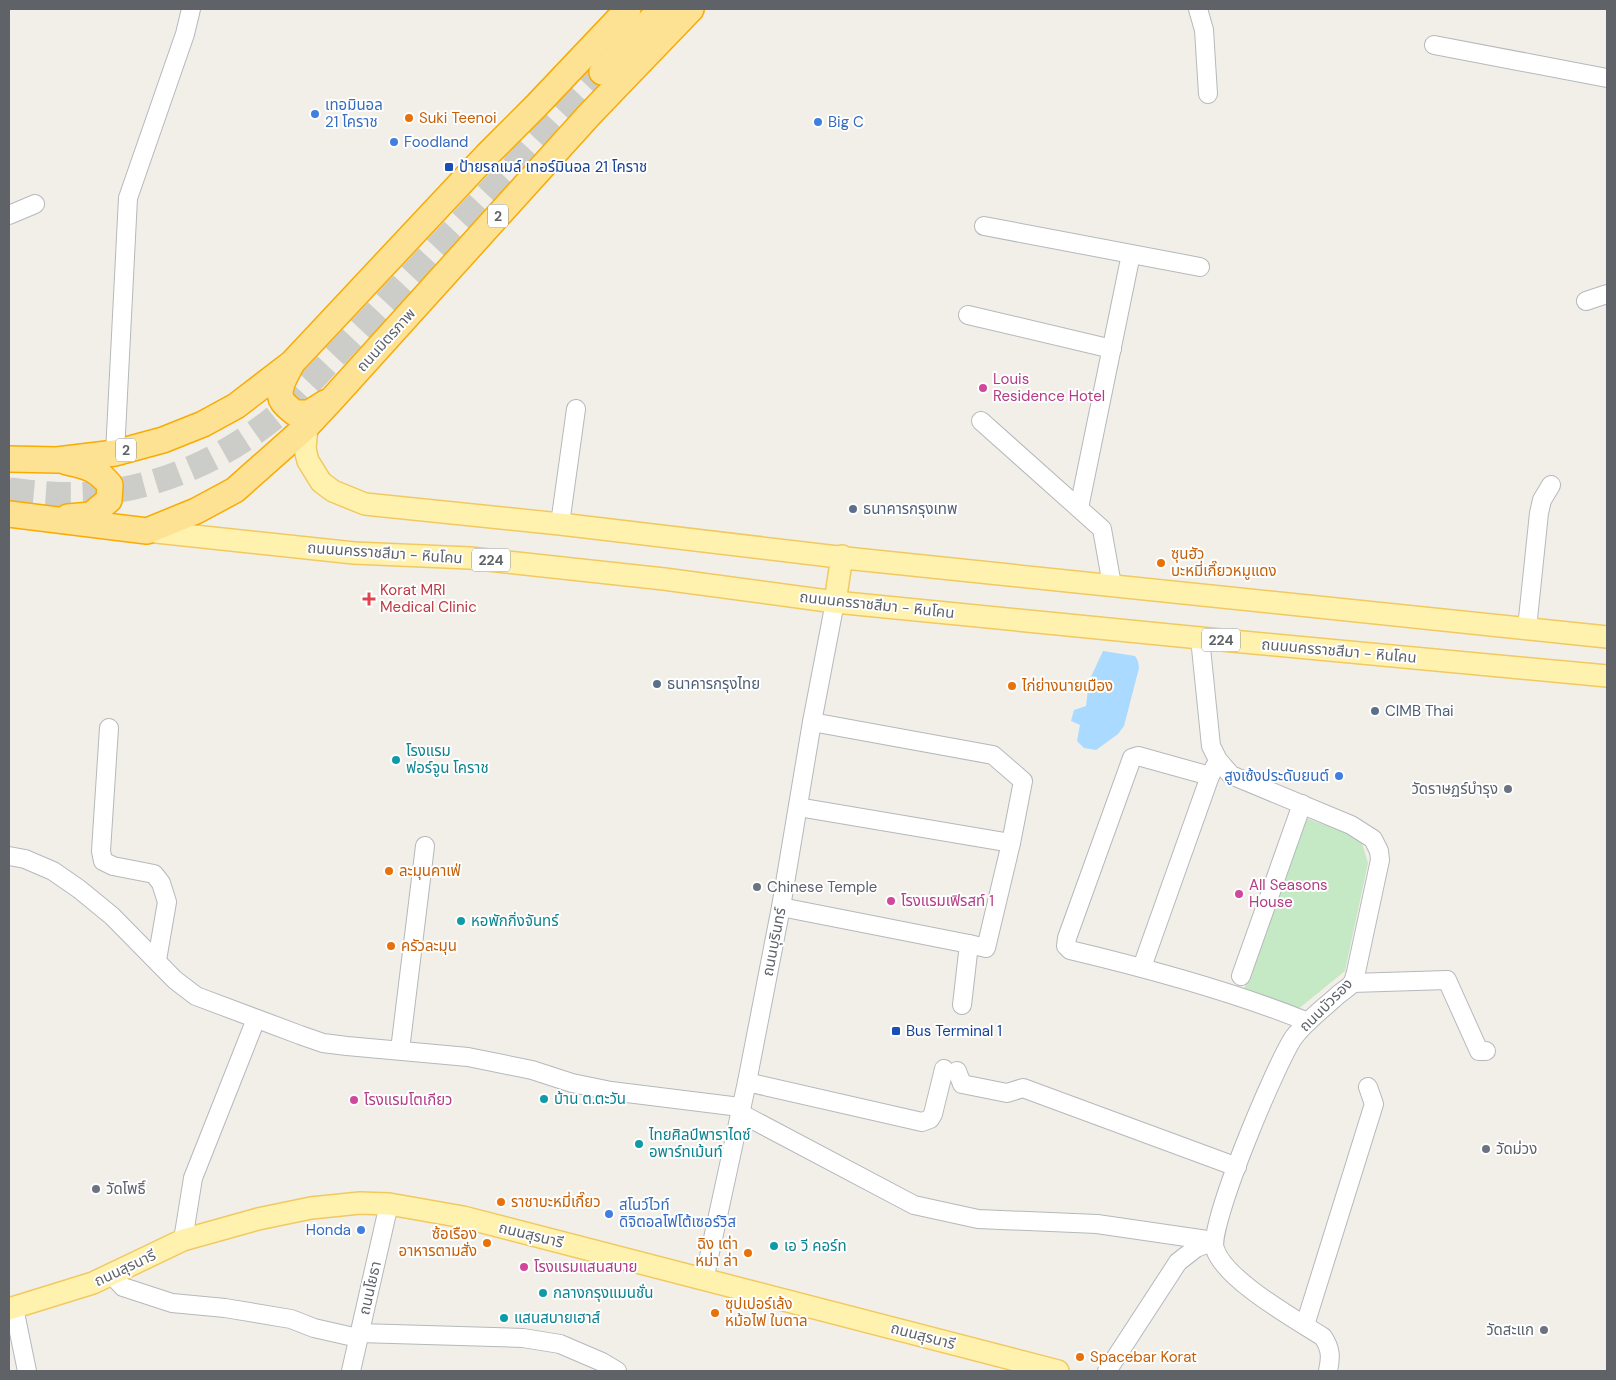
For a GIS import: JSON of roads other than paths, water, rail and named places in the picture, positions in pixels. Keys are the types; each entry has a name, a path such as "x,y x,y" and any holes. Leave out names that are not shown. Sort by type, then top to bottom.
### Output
{"highway":[{"name":"2","path":"9,459 57,460 115,453 163,440 203,424 236,406 292,363 486,155 544,98 628,9"},
{"path":"602,72 661,9"},
{"name":"ถนนมิตรภาพ","path":"9,514 146,531 196,511 235,490 307,426 590,114 691,9"},
{"path":"292,363 282,381 280,393 282,401 295,413 309,413 335,396"},
{"path":"46,519 91,515 109,500 110,486 102,474 87,466 57,460"}],"main road":[{"path":"307,426 305,449 308,462 321,482 333,491 365,504 1607,637"},
{"name":"ถนนนครราชสีมา - หินโคน","path":"146,531 354,553 480,559 664,579 835,602 1607,676"},
{"path":"835,602 842,556"},
{"name":"ถนนสุรนารี","path":"12,1309 93,1284 183,1240 258,1218 311,1208 360,1203 389,1204 463,1217 1058,1371"}],"street":[{"path":"115,453 128,198 185,34 191,9"},
{"path":"1198,9 1204,30 1208,94"},
{"path":"1434,44 1607,78"},
{"path":"9,215 35,204"},
{"path":"984,226 1200,267"},
{"path":"1079,508 1131,254"},
{"path":"1586,301 1607,294"},
{"path":"968,315 1112,349"},
{"path":"560,524 576,409"},
{"path":"981,421 1102,529 1112,585"},
{"path":"1527,628 1539,513 1542,500 1551,485"},
{"name":"ถนนบุรินทร์","path":"704,1280 747,1082 781,907 812,722 835,602"},
{"name":"ถนนบัวรอง","path":"1200,638 1214,768 1351,825 1373,840 1380,852 1380,860 1352,983 1308,1022 1295,1036 1282,1057 1236,1167 1220,1213 1214,1240"},
{"path":"781,907 986,948 1011,843 1023,782 993,755 812,722"},
{"path":"109,728 101,851 103,861 113,866 154,874 161,883 167,902 157,960"},
{"path":"1142,967 1214,768 1138,756 1132,758 1070,929 1066,946 1070,950 1142,967 1280,1010 1308,1022"},
{"path":"1241,976 1302,804"},
{"path":"798,807 1011,843"},
{"path":"400,1050 425,846"},
{"path":"9,856 25,859 53,871 79,889 112,916 175,980 196,996 323,1043 468,1057 532,1070 572,1083 611,1091 740,1110 914,1205 978,1219 1097,1224 1214,1240"},
{"path":"962,1005 969,944"},
{"path":"1352,983 1447,980 1479,1051 1486,1051"},
{"path":"183,1240 193,1178 256,1019"},
{"path":"747,1082 922,1122 930,1119 933,1114 951,1070 962,1084 1007,1093 1023,1088 1236,1167"},
{"path":"1306,1325 1374,1104 1368,1087"},
{"name":"ถนนโยธา","path":"351,1371 389,1204"},
{"path":"1214,1240 1215,1249 1230,1272 1243,1283 1323,1337 1329,1345 1331,1356 1328,1371"},
{"path":"1107,1371 1178,1262 1196,1248 1214,1240"},
{"path":"112,1275 123,1287 172,1303 225,1308 291,1319 314,1328 359,1335 523,1338 550,1342 560,1344 594,1358 617,1371"},
{"path":"12,1309 27,1371"}],"water":[{"path":"1103,651 1135,656 1139,668 1124,726 1118,734 1096,750 1084,748 1077,741 1080,725 1071,721 1074,710 1086,706 1089,681"}],"tunnel":[{"path":"9,490 71,495 108,492 157,481 203,463 266,424 286,408 602,72"}],"place":[{"name":"เทอมินอล 21 โคราช","path":"315,114"},
{"name":"Suki Teenoi","path":"409,118"},
{"name":"Big C","path":"818,122"},
{"name":"Foodland","path":"394,142"},
{"name":"ป้ายรถเมล์ เทอร์มินอล 21 โคราช","path":"449,167"},
{"name":"Louis Residence Hotel","path":"983,388"},
{"name":"ธนาคารกรุงเทพ","path":"853,509"},
{"name":"ซุนฮัว บะหมี่เกี๊ยวหมูแดง","path":"1161,563"},
{"name":"Korat MRI Medical Clinic","path":"369,599"},
{"name":"ธนาคารกรุงไทย","path":"657,684"},
{"name":"ไก่ย่างนายเมือง","path":"1012,686"},
{"name":"CIMB Thai","path":"1375,711"},
{"name":"โรงแรม ฟอร์จูน โคราช","path":"396,760"},
{"name":"สูงเซ้งประดับยนต์","path":"1339,776"},
{"name":"วัดราษฏร์บำรุง","path":"1508,789"},
{"name":"ละมุนคาเฟ่","path":"389,871"},
{"name":"Chinese Temple","path":"757,887"},
{"name":"All Seasons House","path":"1239,894"},
{"name":"โรงแรมเฟิรสท์ 1","path":"891,901"},
{"name":"หอพักกิ่งจันทร์","path":"461,921"},
{"name":"ครัวละมุน","path":"391,946"},
{"name":"Bus Terminal 1","path":"896,1031"},
{"name":"บ้าน ต.ตะวัน","path":"544,1099"},
{"name":"โรงแรมโตเกียว","path":"354,1100"},
{"name":"ไทยศิลป์พาราไดซ์ อพาร์ทเม้นท์","path":"639,1144"},
{"name":"วัดม่วง","path":"1486,1149"},
{"name":"วัดโพธิ์","path":"96,1189"},
{"name":"ราชาบะหมี่เกี๊ยว","path":"501,1202"},
{"name":"สโนว์ไวท์ ดิจิตอลโฟโต้เซอร์วิส","path":"609,1214"},
{"name":"Honda","path":"361,1230"},
{"name":"ซ้อเรือง อาหารตามสั่ง","path":"487,1243"},
{"name":"เอ วี คอร์ท","path":"774,1246"},
{"name":"ฉิง เต่า หม่า ล่า","path":"748,1253"},
{"name":"โรงแรมแสนสบาย","path":"524,1267"},
{"name":"กลางกรุงแมนชั่น","path":"543,1293"},
{"name":"ซุปเปอร์เล้ง หม้อไฟ ใบตาล","path":"715,1313"},
{"name":"แสนสบายเฮาส์","path":"504,1318"},
{"name":"วัดสะแก","path":"1544,1330"},
{"name":"Spacebar Korat","path":"1080,1357"}]}
